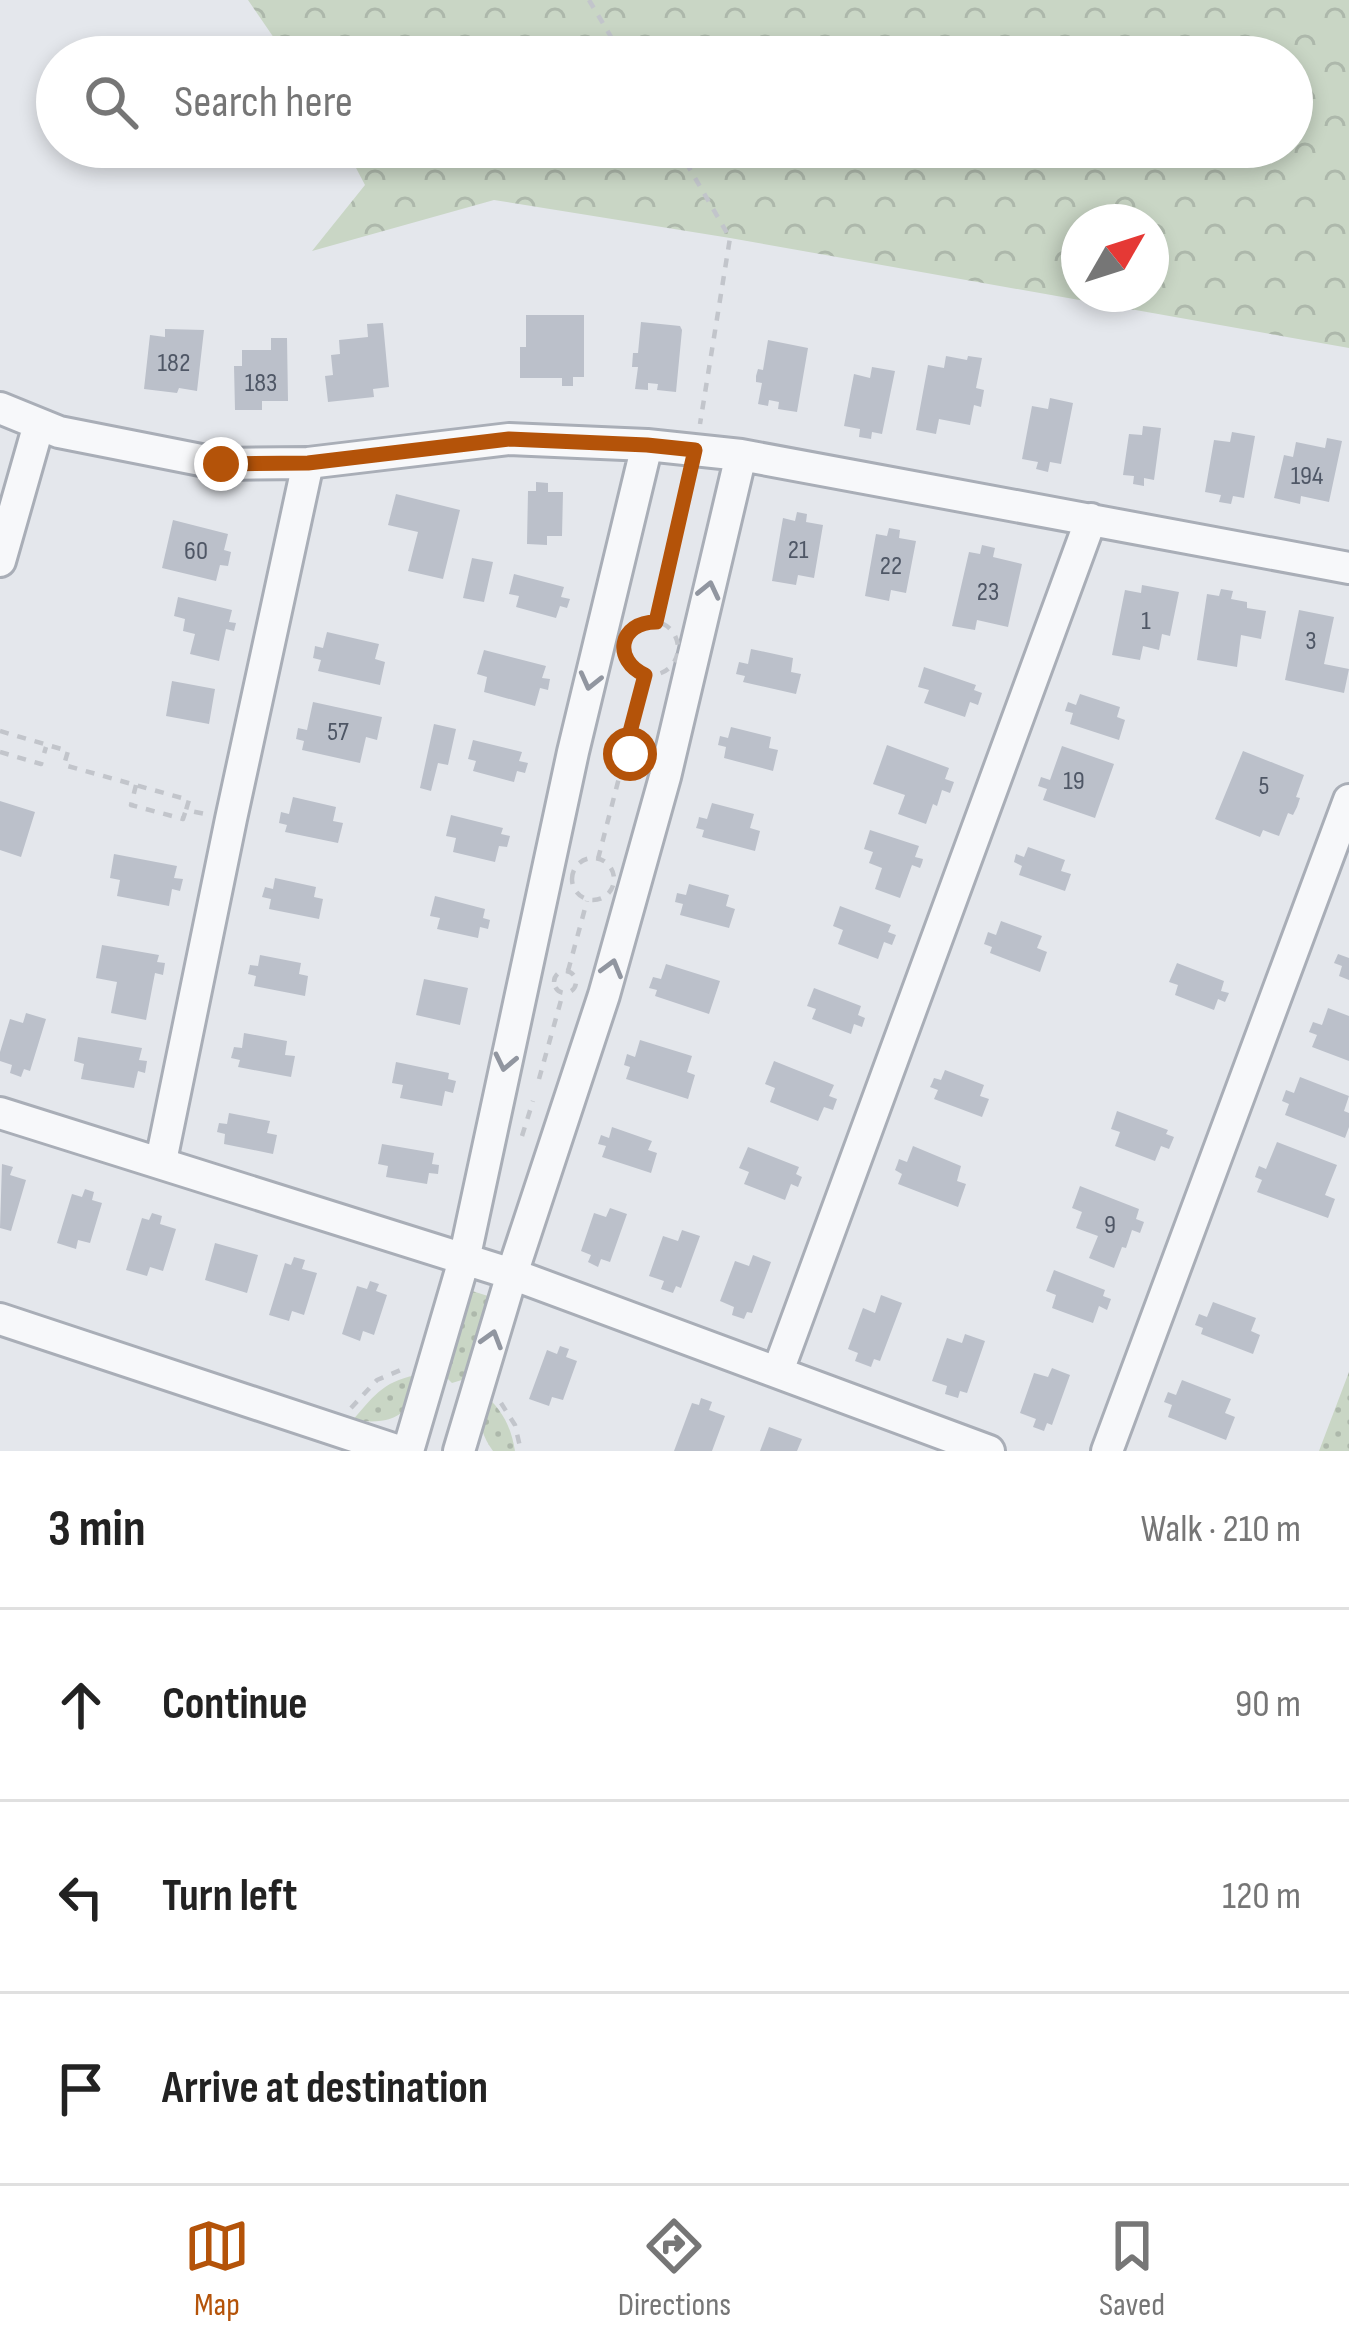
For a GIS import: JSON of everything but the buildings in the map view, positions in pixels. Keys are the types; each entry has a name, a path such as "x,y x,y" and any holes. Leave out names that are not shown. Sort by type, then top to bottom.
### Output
{"street":[{"path":"0,408 59,432 221,464 308,463 509,439 741,454 1349,568"},
{"path":"0,560 39,424"},
{"path":"0,1319 404,1451 464,1260 573,752 647,445"},
{"path":"459,1451 604,995 653,821 741,454"},
{"path":"161,1161 308,463"},
{"path":"778,1371 1091,519"},
{"path":"1107,1451 1349,800"},
{"path":"0,1113 512,1274 988,1451"}],"path":[{"path":"590,0 611,36"},
{"path":"656,622 695,450 730,238 688,168"},
{"path":"656,622 670,628 678,650 668,670 645,675 632,668 624,647 634,627 656,622"},
{"path":"625,751 645,675"},
{"path":"0,731 68,751 64,765 136,785 189,800 183,819 131,805 136,785"},
{"path":"0,752 41,764 46,744"},
{"path":"625,751 633,764 630,771 620,773 613,769 611,758 625,751"},
{"path":"598,859 620,773"},
{"path":"186,810 231,819"},
{"path":"585,859 598,859 613,872 613,884 606,896 587,900 573,887 572,874 585,859"},
{"path":"568,971 587,900"},
{"path":"568,971 576,977 576,984 573,991 563,993 556,989 554,979 568,971"},
{"path":"539,1079 563,993"},
{"path":"529,1080 546,1084"},
{"path":"526,1096 535,1102 543,1098"},
{"path":"339,1431 354,1403 377,1380 404,1369 433,1367"},
{"path":"479,1384 496,1396 515,1425 521,1451"}],"green space":[{"path":"248,0 1349,0 1349,348 1146,312 1169,312 1169,204 1061,204 1061,297 494,200 312,251 365,185 356,168 1313,168 1313,36 273,36"},
{"path":"469,1290 488,1296 465,1379 452,1383 446,1371"},
{"path":"1349,1372 1349,1451 1319,1451"},
{"path":"422,1374 413,1399 400,1414 380,1421 353,1420 382,1389"},
{"path":"481,1392 504,1418 515,1451 493,1451 488,1444 481,1423"}],"route":[{"path":"221,464 308,463 509,439 695,450 656,622 634,627 624,647 627,662 645,675 625,751 630,754"}]}
